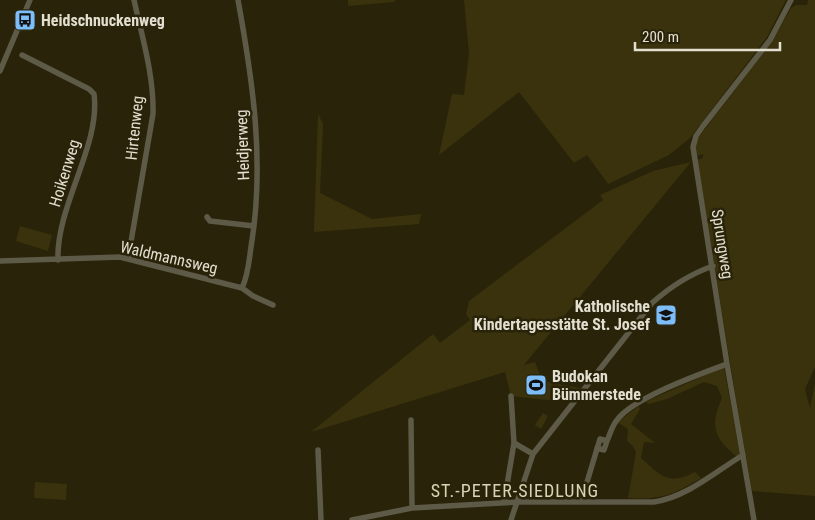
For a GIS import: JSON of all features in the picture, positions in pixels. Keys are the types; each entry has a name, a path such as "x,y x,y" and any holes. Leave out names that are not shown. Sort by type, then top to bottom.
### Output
{"street":[{"path":"0,71 30,0"},
{"name":"Hirtenweg","path":"128,259 153,114 152,82 134,0"},
{"name":"Heidjerweg","path":"238,0 256,116 257,182 254,226 246,280 242,288"},
{"name":"Sprungweg","path":"754,520 727,364 695,161 694,142 703,126 770,40 791,0"},
{"name":"Hoikenweg","path":"22,55 89,89 94,94 95,110 90,136 57,241 58,260"},
{"path":"207,217 210,221 254,226"},
{"name":"Waldmannsweg","path":"0,261 111,257 128,259 171,272 242,288 253,296 273,305"},
{"path":"511,520 533,454 652,303 665,291 693,274 713,266"},
{"path":"581,502 600,439 607,441 614,424 624,412 648,397 727,364"},
{"path":"504,503 514,444 510,396"},
{"path":"411,420 412,508"},
{"path":"514,444 533,454"},
{"path":"318,450 321,520"},
{"path":"352,520 412,508 517,502 668,500 743,455"}],"shaded area":[{"path":"348,0 395,0 394,2 348,6"},
{"path":"464,0 786,0 767,37 690,138 669,155 608,184 587,155 574,163 519,92 439,155 452,94 464,95 469,53"},
{"path":"808,0 815,0 815,367 805,389 810,408 815,383 815,496 752,491 697,160 703,158 703,154 697,156 695,142 771,43 791,8 796,5 807,5"},
{"path":"318,114 323,124 320,193 372,219 421,214 419,224 314,232"},
{"path":"691,162 524,365 535,362 542,381 585,389 574,403 511,396 505,372 311,432 433,334 440,343 470,320 466,314 469,301 603,200 600,195 653,171"},
{"path":"20,226 52,235 48,251 16,241"},
{"path":"724,367 740,455 737,457 723,444 716,430 716,416 722,398 717,386 704,382 667,399 649,404 645,402"},
{"path":"639,406 640,409 631,424 655,443 644,442 641,458 665,477 678,478 695,472 701,478 682,489 666,495 649,498 628,498 636,452 627,441 628,429 617,422"},
{"path":"543,413 548,416 541,429 535,425"},
{"path":"35,482 67,484 66,500 34,498"}],"place":[{"name":"Heidschnuckenweg","path":"25,20"},
{"name":"Katholische Kindertagesstätte St. Josef","path":"666,315"},
{"name":"Budokan Bümmerstede","path":"536,385"}],"district":[{"name":"ST.-PETER-SIEDLUNG","path":"515,491"}]}
